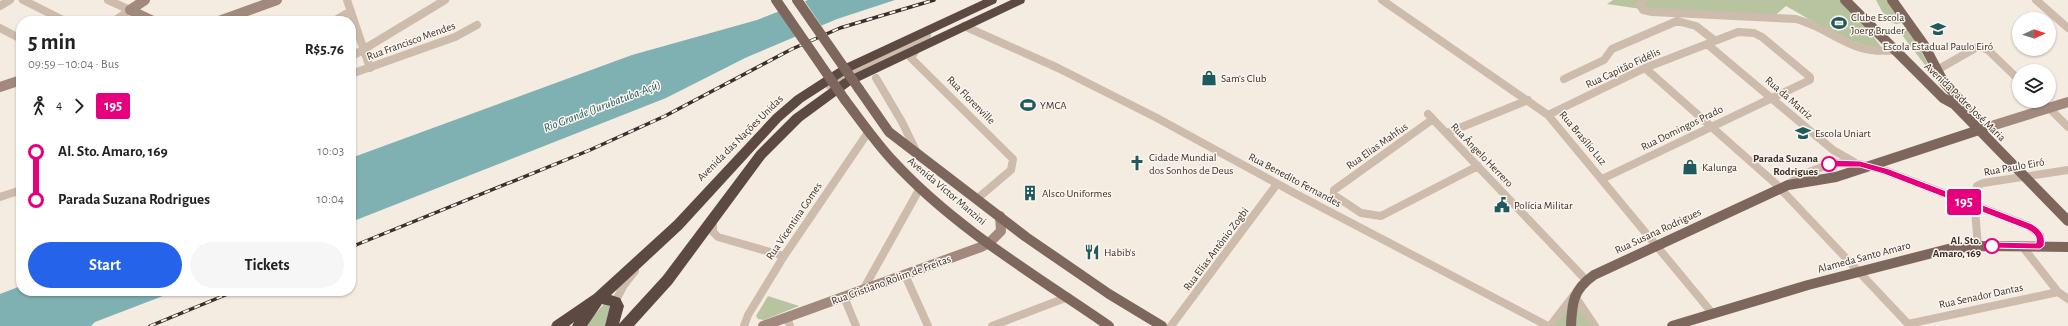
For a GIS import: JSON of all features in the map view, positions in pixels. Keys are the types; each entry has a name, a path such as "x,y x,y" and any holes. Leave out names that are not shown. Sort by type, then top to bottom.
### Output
{"highway":[{"name":"Avenida das Nações Unidas","path":"558,326 599,298 678,225 777,118 799,99 848,68 992,0"},
{"path":"625,326 650,300 762,154 786,128 821,99 847,82 1020,0"},
{"path":"579,326 599,298 615,302 617,306 616,315 612,326"}],"main road":[{"name":"Avenida Víctor Manzini","path":"776,0 845,100 893,162 920,188 989,243 1110,326"},
{"name":"Avenida Víctor Manzini","path":"797,0 889,132 1000,216 1109,294 1162,326"},
{"name":"Avenida Padre José Maria","path":"1846,0 1943,98 1954,104 1982,129 2068,217"},
{"name":"Avenida Padre José Maria","path":"1892,0 1924,45 1937,70 1982,129"},
{"path":"1943,98 1947,106 1965,123 1966,131 1963,136"},
{"path":"1865,165 1982,129"},
{"name":"Rua Susana Rodrigues","path":"1574,294 1586,280 1657,245 1784,187 1836,177 1865,165"},
{"name":"Avenida Padre José Maria","path":"2026,175 2068,221"},
{"path":"2063,246 2068,242"},
{"name":"Alameda Santo Amaro","path":"1672,326 1859,271 1948,249 1978,246 2063,246"},
{"path":"1571,326 1574,294"}],"street":[{"path":"0,6 10,0"},
{"path":"23,0 55,16"},
{"path":"108,0 143,16"},
{"path":"121,16 145,0"},
{"path":"245,16 276,0"},
{"path":"347,0 353,16"},
{"path":"356,54 445,0"},
{"path":"615,302 630,277 699,210 767,134 798,104 859,68 1000,0"},
{"name":"Rua Brasílio Luz","path":"1382,0 1548,115 1714,314"},
{"path":"1643,0 1640,5 1643,10 1652,12 1796,19 1808,22 1865,50 1876,52 1894,50"},
{"path":"2036,0 2068,28"},
{"path":"342,16 351,11"},
{"path":"1564,79 1604,60 1612,49 1677,21 1683,21 1696,26 1714,40"},
{"path":"356,26 370,68"},
{"name":"Rua Francisco Mendes","path":"356,72 461,34 477,26"},
{"name":"Rua Benedito Fernandes","path":"964,26 1064,71 1195,138 1277,184 1549,326"},
{"path":"0,28 16,36"},
{"name":"Rua Domingos Prado","path":"1602,179 1810,80 1810,77 1762,37 1754,33 1738,32 1714,40"},
{"name":"Rua Capitão Fidélis","path":"1548,115 1646,68 1714,40"},
{"name":"Rua da Matriz","path":"1707,44 1772,97 1833,150 1865,165 2035,230 2040,235 2040,246"},
{"path":"1937,70 1980,46 1988,50 2012,73"},
{"name":"Rua Florenville","path":"917,48 911,58 1010,154 1013,159 1011,170 978,198"},
{"path":"1646,68 1784,187 1909,325"},
{"path":"0,81 16,76"},
{"name":"Avenida Víctor Manzini","path":"876,78 902,122 917,153"},
{"path":"0,87 16,82"},
{"path":"1447,133 1528,100"},
{"path":"2056,106 2068,102"},
{"path":"1982,129 2049,108 2068,126"},
{"name":"Rua Ângelo Herrero","path":"1431,117 1586,280"},
{"name":"Rua Elias Mahfus","path":"1431,117 1334,190 1334,194 1355,210 1367,216 1381,216 1478,166"},
{"path":"889,132 899,128 902,122"},
{"name":"Rua Vicentina Gomes","path":"744,326 748,315 784,256 869,131"},
{"name":"Rua Susana Rodrigues","path":"1784,187 1801,175 1833,163 1865,165"},
{"name":"Rua Paulo Eiró","path":"1978,246 1974,206 1974,189 1976,186 2026,175 2068,170"},
{"name":"Rua Elias Antônio Zogbi","path":"1171,326 1277,184"},
{"path":"863,290 920,188"},
{"path":"0,197 16,192"},
{"name":"Rua Cristiano Rolim de Freitas","path":"763,326 789,322 844,297 989,243 1001,231 1000,216"},
{"path":"713,219 714,232 718,237 784,256"},
{"path":"2022,246 2058,292 2068,299"},
{"path":"905,275 928,326"},
{"name":"Rua Senador Dantas","path":"1909,325 2058,292"},
{"path":"1549,326 1574,294 1595,326"},
{"path":"844,297 856,326"},
{"path":"992,326 1068,297"}],"green space":[{"name":"Clube Escola Joerg Bruder","path":"1613,0 1840,0 1865,26 1883,49 1871,47 1846,38 1786,6 1771,19 1648,10 1607,4"},
{"path":"1876,0 1887,0 1902,23 1896,24 1887,21"},
{"path":"1908,29 1917,42 1933,75 1975,120 1941,86 1899,31"},
{"path":"768,296 799,306 764,320 758,319 756,316"},
{"path":"1573,299 1594,326 1552,326"},
{"path":"604,304 611,307 606,326 584,326"}],"water":[{"name":"Rio Grande (Jurubatuba-Açú)","path":"808,0 895,0 837,19 745,58 666,98 356,220 356,156 632,55 757,20"},
{"path":"16,288 16,296 163,296 95,322 91,326 0,326 0,294"}],"pier":[{"path":"804,0 823,28 799,38 779,9"}],"railway":[{"path":"356,245 590,150 665,116 792,49 840,28 934,0"},
{"path":"150,326 223,296"}],"bus line":[{"name":"195","path":"1829,164 1860,164 1886,171 2029,226 2038,232 2041,239 2040,246 1992,246"}],"place":[{"name":"Clube Escola Joerg Bruder","path":"1839,23"},
{"name":"Escola Estadual Paulo Eiró","path":"1938,29"},
{"name":"Sam's Club","path":"1209,78"},
{"name":"YMCA","path":"1028,105"},
{"name":"Escola Uniart","path":"1803,133"},
{"name":"Cidade Mundial dos Sonhos de Deus","path":"1137,163"},
{"name":"Parada Suzana Rodrigues","path":"1829,164"},
{"name":"Kalunga","path":"1690,167"},
{"name":"Alsco Uniformes","path":"1030,193"},
{"name":"Polícia Militar","path":"1502,205"},
{"name":"Al. Sto. Amaro, 169","path":"1992,246"},
{"name":"Habib's","path":"1092,252"}]}
